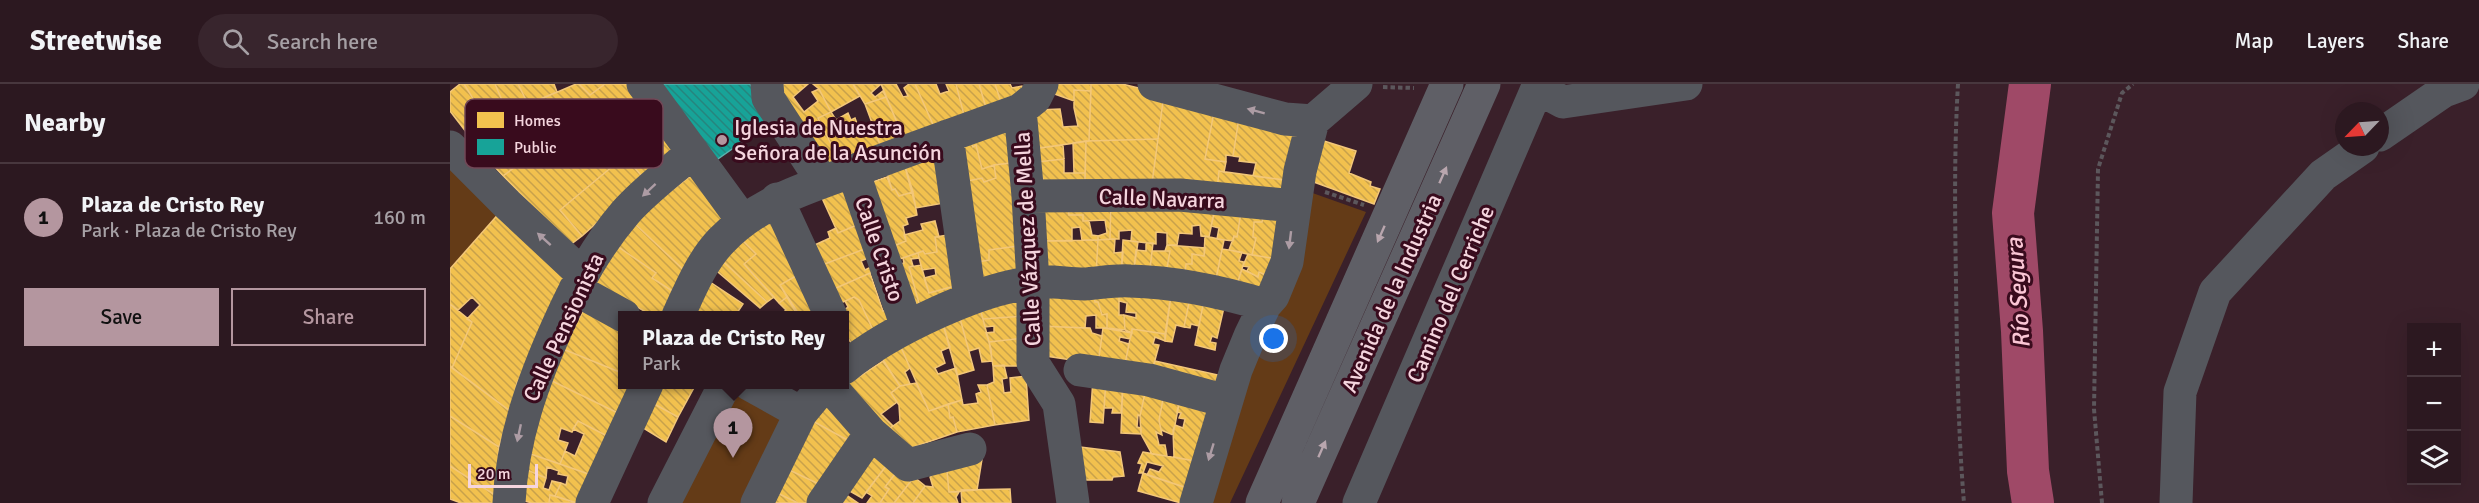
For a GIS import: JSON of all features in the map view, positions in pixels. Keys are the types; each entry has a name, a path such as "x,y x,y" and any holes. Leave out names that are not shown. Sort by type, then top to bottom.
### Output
{"main road":[{"name":"Avenida de la Industria","path":"1298,503 1484,84"},
{"name":"Avenida de la Industria","path":"1262,503 1434,86"}],"street":[{"path":"643,84 654,99"},
{"path":"767,84 768,98 822,181"},
{"path":"680,311 698,273 720,242 743,221 777,199 1020,110 1035,98 1042,84"},
{"path":"1154,84 1285,119 1313,121 1369,86"},
{"path":"1538,86 1563,102 1686,84"},
{"path":"2389,129 2444,91 2463,84"},
{"name":"Camino del Cerriche","path":"1359,503 1538,86"},
{"name":"Calle Vázquez de Mella","path":"1020,110 1033,283 1033,363 1059,404 1073,503"},
{"path":"663,111 743,221"},
{"path":"1196,503 1226,401 1250,336 1265,305 1273,296 1287,262 1306,199 1313,121"},
{"path":"947,136 970,298"},
{"path":"450,147 465,162"},
{"name":"Calle Pensionista","path":"509,503 510,473 523,414 541,363 578,281 598,247 626,212 693,152"},
{"path":"2176,503 2180,392 2215,292 2322,175 2350,156"},
{"path":"471,168 578,281 619,311"},
{"name":"Calle Cristo","path":"854,171 907,327"},
{"name":"Calle Navarra","path":"1028,196 1180,195 1306,199"},
{"path":"777,199 829,311"},
{"path":"849,357 970,298 995,290 1033,283 1083,284 1130,281 1212,291 1265,305"},
{"path":"1080,370 1149,381 1226,401"},
{"path":"597,501 645,389"},
{"path":"664,503 722,389"},
{"path":"758,389 801,413"},
{"path":"757,503 801,413 822,389"},
{"path":"831,389 872,433 908,465 969,448"},
{"path":"823,503 872,433"}],"path":[{"path":"1958,84 1954,147 1956,313 1960,456 1964,503"},
{"path":"2102,503 2094,409 2098,169 2122,93 2133,84"},
{"path":"1369,86 1434,86"},
{"path":"1306,199 1323,191 1372,207"}],"shaded area":[{"path":"450,147 465,162 465,168 471,168 507,204 450,269"},
{"path":"1304,190 1366,212 1230,503 1210,503"},
{"path":"723,389 736,389 801,413 757,503 664,503"}],"building: Homes":[{"path":"460,84 464,84 473,99 465,99 465,131 450,111 450,92"},
{"path":"464,84 495,84 502,99 473,99"},
{"path":"495,84 518,84 526,99 501,99"},
{"path":"518,84 554,84 557,92 540,99 526,99"},
{"path":"576,84 579,84 590,95 605,84 633,84 644,99 541,99"},
{"path":"579,84 605,84 590,95"},
{"path":"783,84 808,84 793,97 804,112 818,101 812,92 819,89 831,112 818,118 840,162 822,173 778,108"},
{"path":"813,84 853,84 860,96 831,112 819,89"},
{"path":"853,84 881,84 871,93 875,97 883,91 886,97 865,104"},
{"path":"881,84 896,84 903,97 908,96 904,88 909,84 915,84 935,129 904,139"},
{"path":"915,84 936,84 940,94 949,91 946,84 956,84 965,119 935,129"},
{"path":"956,84 979,84 987,111 965,119"},
{"path":"979,84 995,84 1002,105 987,111"},
{"path":"995,84 1010,84 1012,88 1022,86 1026,94 1002,105"},
{"path":"1052,84 1091,84 1091,91 1074,90 1074,101 1049,92"},
{"path":"1091,84 1122,84 1164,94 1158,139 1089,141"},
{"path":"1074,90 1091,91 1089,141 1032,149 1037,110 1060,109 1063,127 1078,126 1074,108"},
{"path":"1164,94 1214,112 1205,159 1226,162 1224,172 1219,171 1217,191 1152,183"},
{"path":"886,97 904,139 881,147 865,104"},
{"path":"831,112 836,120 848,113 851,120 855,118 859,129 872,125 881,147 840,162 818,118"},
{"path":"1214,112 1239,118 1233,156 1226,155 1226,162 1205,159"},
{"path":"1239,118 1300,138 1292,181 1253,176 1256,163 1239,161 1240,157 1233,156"},
{"path":"1011,119 1019,162 982,169 976,145 973,147 967,133"},
{"path":"663,124 678,144 663,160"},
{"path":"967,133 973,147 976,145 982,169 994,165 996,178 984,182 982,178 958,183"},
{"path":"1158,139 1152,183 1085,185 1086,141"},
{"path":"1086,141 1085,173 1074,173 1073,143"},
{"path":"1324,141 1356,151 1349,173 1371,182 1370,186 1380,189 1374,204 1311,181"},
{"path":"1063,145 1064,159 1037,162 1032,149"},
{"path":"943,148 950,202 916,208 902,156"},
{"path":"902,156 913,192 899,196 895,189 892,190 884,162"},
{"path":"1064,159 1064,173 1085,173 1085,185 1045,185 1037,162"},
{"path":"1019,162 1025,245 989,250 989,260 971,263 958,183 982,178 984,182 996,178 994,165"},
{"path":"496,168 514,168 503,176"},
{"path":"514,168 611,168 560,210 582,236 570,245 503,176"},
{"path":"611,168 635,168 645,180 582,236 560,210"},
{"path":"635,168 656,168 645,180"},
{"path":"697,171 734,222 689,275 632,221"},
{"path":"1219,171 1292,181 1288,199 1217,191"},
{"path":"887,177 892,190 895,189 899,196 913,192 917,215 906,218 908,224 903,226 906,241 886,249 866,184"},
{"path":"852,179 864,222 838,233 822,198"},
{"path":"1111,198 1216,204 1209,237 1201,236 1200,225 1192,226 1192,234 1179,233 1177,245 1167,245 1167,233 1156,232 1156,244 1131,241 1132,230 1119,231 1119,239 1110,239"},
{"path":"1111,198 1110,239 1098,240 1098,236 1107,233 1105,220 1083,221 1083,215 1069,215 1067,199"},
{"path":"1067,199 1069,215 1083,215 1083,221 1089,221 1092,235 1098,236 1098,240 1082,240 1080,227 1072,228 1072,241 1037,241 1035,201"},
{"path":"1216,204 1242,206 1237,237 1234,236 1233,241 1217,239 1219,228 1211,226"},
{"path":"1242,206 1265,209 1262,222 1254,222 1253,237 1256,238 1252,255 1229,250 1234,236 1237,237"},
{"path":"1265,209 1279,211 1282,260 1252,255 1256,238 1253,237 1254,222 1262,222"},
{"path":"501,211 567,278 517,383 510,411 452,368 472,322 467,319 480,305 472,297 458,310 450,304 450,269"},
{"path":"774,212 803,272 780,285 787,297 779,303 744,264 756,254 737,235"},
{"path":"632,221 689,275 677,294 652,278 656,273 617,246"},
{"path":"935,221 939,237 935,237 937,252 925,254 923,251 891,262 886,249 906,241 904,235 923,230 921,224"},
{"path":"864,222 870,247 814,268 806,249 830,238 828,232 836,228 838,233"},
{"path":"953,234 962,284 929,293 924,278 936,275 935,268 922,270 918,253 937,252 935,237"},
{"path":"737,235 756,254 744,264 774,297 767,302 716,255"},
{"path":"1205,236 1224,240 1215,284 1184,281 1186,264 1192,264 1192,254 1204,256"},
{"path":"1115,239 1114,253 1123,252 1121,276 1096,275 1098,240"},
{"path":"1098,240 1096,275 1040,273 1037,241"},
{"path":"1123,240 1138,242 1133,276 1121,276"},
{"path":"1146,243 1153,243 1149,278 1133,276 1136,250 1146,251"},
{"path":"1025,245 1027,279 974,286 971,263 989,260 989,250"},
{"path":"1167,245 1205,248 1204,256 1192,254 1192,264 1186,264 1184,281 1165,279 1170,251 1165,251"},
{"path":"617,246 656,273 652,278 677,294 671,311 644,311 596,284"},
{"path":"870,247 873,256 861,261 865,270 875,265 877,270 827,292 814,268"},
{"path":"1222,249 1242,252 1239,261 1244,262 1235,291 1215,284"},
{"path":"1152,251 1170,251 1165,279 1149,278"},
{"path":"918,253 919,258 911,259 913,266 909,267 922,314 895,266 904,263 903,258"},
{"path":"1248,254 1282,260 1275,279 1259,272 1258,277 1247,271 1249,267 1243,266"},
{"path":"716,255 767,302 760,308 711,266"},
{"path":"921,265 929,293 962,284 922,314 909,267"},
{"path":"1242,269 1258,277 1259,272 1275,279 1267,297 1235,291"},
{"path":"803,272 818,305 811,311 797,311 780,285"},
{"path":"870,273 883,311 887,310 891,325 874,332 859,300 854,297 834,306 827,292"},
{"path":"704,278 743,304 738,311 688,311"},
{"path":"1093,288 1095,302 1098,302 1102,315 1107,314 1107,328 1096,328 1096,315 1086,316 1085,328 1038,326 1038,289"},
{"path":"1093,288 1119,288 1119,315 1124,315 1125,330 1107,328 1107,314 1102,315 1098,302 1095,302"},
{"path":"1119,288 1171,295 1165,334 1132,329 1132,333 1125,330 1124,315 1136,318 1136,313 1126,312 1127,303 1119,301"},
{"path":"1026,289 1025,316 983,319 978,301"},
{"path":"1171,295 1190,298 1184,327 1176,325 1172,342 1165,341"},
{"path":"787,297 795,311 785,311 779,303"},
{"path":"854,297 859,300 874,332 851,343 849,311 844,311 848,307 845,301"},
{"path":"1190,298 1204,300 1199,326 1191,324 1190,328 1184,327"},
{"path":"1204,300 1225,303 1217,338 1212,336 1210,342 1216,343 1215,350 1195,345"},
{"path":"978,301 992,361 982,362 979,348 969,351 958,311"},
{"path":"588,302 618,321 618,371 563,349"},
{"path":"450,304 472,322 452,368 450,366"},
{"path":"958,311 974,370 957,375 941,317"},
{"path":"1025,316 1026,338 989,342 986,333 994,332 994,326 985,327 983,319"},
{"path":"941,317 950,347 941,351 945,363 935,368 938,374 956,368 962,400 929,411 897,338"},
{"path":"1038,326 1090,328 1092,333 1102,336 1098,364 1039,355"},
{"path":"1103,328 1132,333 1130,339 1120,337 1119,341 1129,344 1124,369 1098,364"},
{"path":"1132,329 1165,334 1165,341 1155,337 1153,344 1159,345 1151,375 1124,369"},
{"path":"897,338 910,368 905,372 910,384 900,386 878,352"},
{"path":"1026,338 1027,366 993,366 989,342"},
{"path":"563,349 618,371 618,389 636,389 624,416 548,379"},
{"path":"883,361 900,386 891,393 897,402 881,414 893,426 882,434 840,389 849,389 849,383"},
{"path":"1155,361 1218,375 1213,393 1151,375"},
{"path":"1004,365 1007,378 1002,379 1004,393 1011,392 1010,378 1026,376 1029,420 995,425 987,385 994,382 993,366"},
{"path":"450,366 510,411 499,447 450,416"},
{"path":"548,379 624,416 613,439 578,421 572,432 561,428 558,440 568,443 560,464 522,451"},
{"path":"1093,379 1106,381 1103,423 1090,422"},
{"path":"1106,381 1123,382 1121,413 1112,413 1113,408 1104,408"},
{"path":"1123,382 1147,384 1140,416 1138,415 1137,427 1141,428 1141,434 1121,433"},
{"path":"916,383 929,411 948,404 950,418 953,417 957,432 905,450 886,431 900,421 899,405 891,393 900,386"},
{"path":"1147,384 1165,389 1159,420 1162,435 1156,432 1159,445 1165,445 1167,456 1152,454 1141,434 1140,416"},
{"path":"978,385 987,385 995,425 957,432 953,417 950,418 948,404 962,400 963,405 978,403 976,394 981,392"},
{"path":"650,389 693,389 678,417 645,399"},
{"path":"1165,389 1181,394 1173,435 1161,430 1159,420"},
{"path":"1181,394 1214,404 1195,461 1174,457 1173,430 1175,425 1183,428 1185,419 1179,418 1181,413 1177,412"},
{"path":"833,395 861,428 851,442 809,419"},
{"path":"645,399 678,417 666,442 635,423"},
{"path":"450,416 499,447 495,495 450,466"},
{"path":"809,419 851,442 823,486 783,467"},
{"path":"578,421 613,439 600,478 560,464 565,451 575,456 584,434 573,429"},
{"path":"873,440 892,458 862,498 848,490 845,494 858,503 829,503"},
{"path":"1080,447 1120,452 1124,476 1113,477 1112,480 1084,480"},
{"path":"522,451 600,478 577,503 555,496 561,483 566,485 568,476 558,474 559,471 547,467 546,478 520,467"},
{"path":"1143,452 1195,461 1187,488 1147,475 1150,469 1159,472 1163,466 1147,462 1143,473 1139,473 1142,464 1138,463"},
{"path":"983,453 977,490 949,492 946,461"},
{"path":"892,458 901,466 885,487 889,489 880,503 867,503 872,496 866,492"},
{"path":"946,461 949,492 959,492 956,497 958,503 913,503 925,486 933,487 930,477"},
{"path":"450,466 495,495 495,503 461,503 450,499"},
{"path":"901,466 914,477 894,503 880,503 889,489 885,487"},
{"path":"520,467 546,478 543,488 549,490 552,481 561,483 555,496 550,495 549,503 532,503 517,499"},
{"path":"783,467 823,486 815,503 798,503 771,490"},
{"path":"1143,473 1187,488 1181,503 1138,491"},
{"path":"914,477 925,486 913,503 894,503"},
{"path":"1010,489 1011,503 962,503 961,490"},
{"path":"771,490 798,503 766,503"},
{"path":"550,495 577,503 549,503"}],"building: Public":[{"name":"Iglesia de Nuestra Señora de la Asunción","path":"660,84 750,84 775,119 715,161"}],"waterway":[{"name":"Río Segura","path":"2030,84 2013,213 2022,331 2028,471 2033,503"}],"place":[{"name":"Iglesia de Nuestra Señora de la Asunción","path":"722,140"},
{"name":"Plaza de Cristo Rey","path":"733,458"}]}
